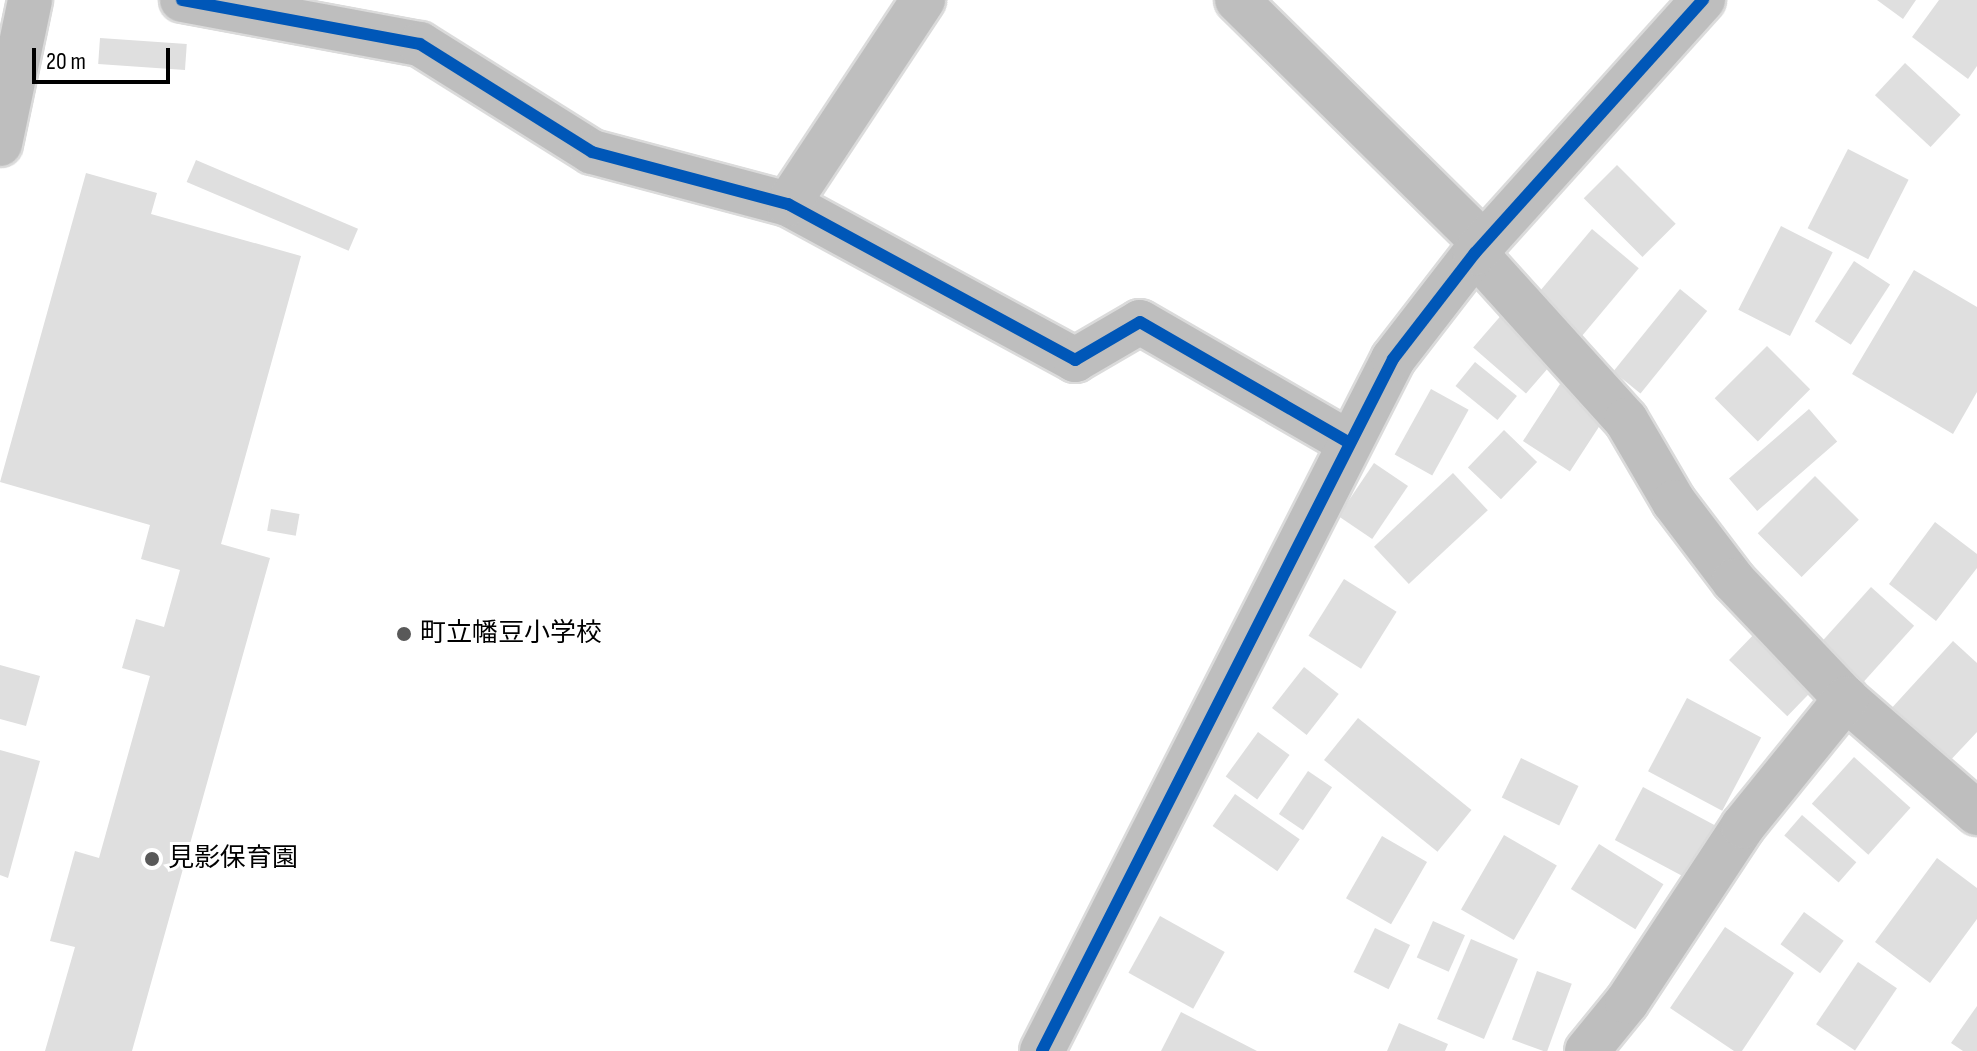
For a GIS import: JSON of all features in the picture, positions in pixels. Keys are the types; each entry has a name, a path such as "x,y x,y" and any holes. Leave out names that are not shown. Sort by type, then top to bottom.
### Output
{"main road":[{"path":"0,144 30,0"},
{"path":"182,0 420,44 592,152 788,204 1075,360 1140,322 1350,443"},
{"path":"788,204 923,0"},
{"path":"1237,0 1479,248 1626,420 1674,502 1734,581 1846,699 1977,813"},
{"path":"1042,1051 1393,359 1479,248 1703,0"},
{"path":"1587,1051 1627,1002 1743,826 1846,699"}],"building":[{"path":"1877,0 1916,0 1903,19"},
{"path":"1939,0 1977,0 1977,66 1968,79 1912,37"},
{"path":"100,38 187,44 185,70 98,64"},
{"path":"1905,63 1961,115 1931,147 1875,95"},
{"path":"1848,149 1909,180 1868,259 1808,228"},
{"path":"196,160 358,229 349,251 187,182"},
{"path":"1617,165 1676,224 1642,257 1584,198"},
{"path":"86,173 157,193 151,214 301,256 221,544 270,558 132,1051 45,1051 75,947 50,941 75,851 99,858 150,676 122,668 136,619 164,627 180,570 141,559 150,525 0,482"},
{"path":"1781,226 1833,252 1790,336 1738,310"},
{"path":"1592,229 1639,268 1581,337 1534,298"},
{"path":"1854,261 1890,284 1851,345 1815,321"},
{"path":"1914,270 1977,307 1977,392 1953,434 1852,374"},
{"path":"1680,289 1707,311 1640,393 1613,371"},
{"path":"1504,312 1557,358 1526,393 1473,347"},
{"path":"1767,346 1810,389 1758,441 1715,398"},
{"path":"1475,362 1517,396 1497,420 1455,386"},
{"path":"1560,384 1607,414 1570,472 1523,441"},
{"path":"1431,389 1469,410 1432,475 1395,455"},
{"path":"1809,409 1837,441 1757,511 1729,479"},
{"path":"1504,430 1537,462 1501,499 1468,467"},
{"path":"1374,463 1408,486 1372,539 1338,516"},
{"path":"1453,473 1488,510 1409,584 1374,547"},
{"path":"1815,476 1859,520 1802,577 1758,533"},
{"path":"271,509 300,514 296,536 267,531"},
{"path":"1935,522 1977,554 1977,568 1936,621 1889,584"},
{"path":"1344,579 1397,612 1361,669 1308,636"},
{"path":"1871,587 1914,626 1863,682 1820,643"},
{"path":"1761,627 1819,683 1787,716 1729,660"},
{"path":"1953,641 1977,663 1977,732 1946,765 1889,711"},
{"path":"0,665 40,676 26,726 0,719"},
{"path":"1304,667 1339,694 1307,735 1272,708"},
{"path":"1687,698 1761,737 1722,811 1648,771"},
{"path":"1358,718 1471,810 1437,852 1324,760"},
{"path":"1258,732 1290,755 1257,799 1226,776"},
{"path":"0,750 40,761 8,878 0,875"},
{"path":"1854,757 1910,808 1868,855 1812,804"},
{"path":"1521,758 1579,786 1559,826 1502,798"},
{"path":"1308,771 1332,787 1303,830 1279,814"},
{"path":"1643,787 1716,826 1688,879 1615,840"},
{"path":"1235,794 1300,839 1277,871 1213,826"},
{"path":"1802,815 1856,862 1839,883 1784,835"},
{"path":"1504,835 1557,866 1514,940 1461,909"},
{"path":"1382,836 1427,862 1391,924 1346,898"},
{"path":"1599,844 1663,884 1635,929 1571,889"},
{"path":"1937,858 1977,888 1977,919 1930,983 1875,942"},
{"path":"1804,912 1844,941 1820,973 1780,944"},
{"path":"1160,916 1225,952 1193,1009 1128,973"},
{"path":"1433,921 1465,935 1449,972 1417,958"},
{"path":"1725,927 1794,973 1742,1051 1734,1051 1670,1008"},
{"path":"1375,928 1410,945 1389,989 1354,972"},
{"path":"1471,939 1518,959 1484,1039 1437,1019"},
{"path":"1858,962 1897,988 1855,1050 1816,1024"},
{"path":"1537,971 1572,984 1547,1051 1512,1040"},
{"path":"1977,1006 1977,1051 1963,1051 1951,1043"},
{"path":"1181,1012 1257,1051 1161,1051"},
{"path":"1399,1023 1448,1044 1445,1051 1387,1051"}],"cycle path":[{"path":"182,0 420,44 592,152 788,204 1075,360 1140,322 1350,443"},
{"path":"1042,1051 1393,359 1475,253 1703,0"}],"place":[{"name":"町立幡豆小学校","path":"404,634"},
{"name":"見影保育園","path":"152,859"}]}
